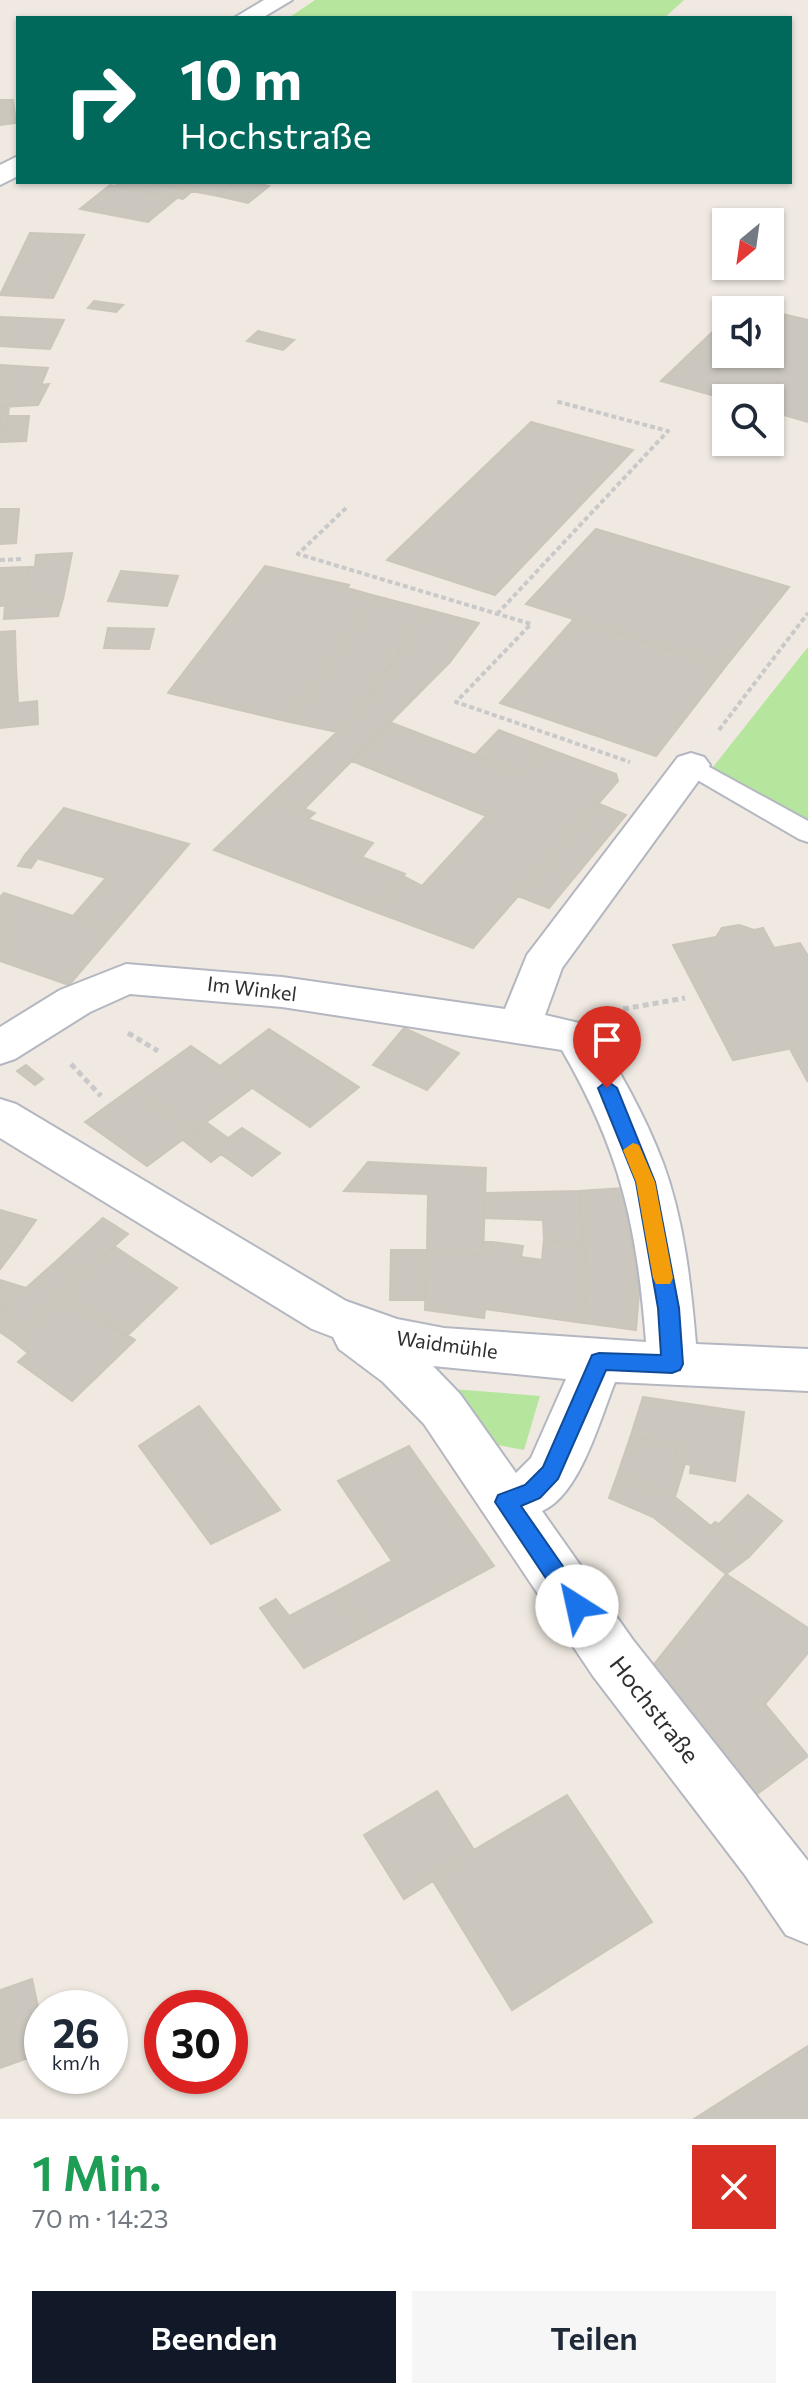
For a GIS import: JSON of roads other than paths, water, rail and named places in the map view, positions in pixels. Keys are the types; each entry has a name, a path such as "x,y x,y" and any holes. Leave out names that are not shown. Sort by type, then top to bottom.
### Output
{"street":[{"path":"248,16 271,2"},
{"path":"520,1026 542,965 685,772"},
{"name":"Im Winkel","path":"0,1048 75,1001 126,979 282,992 577,1037 607,1088 646,1182 669,1308 672,1364"},
{"name":"Waidmühle","path":"0,1116 329,1315 395,1339 432,1346 599,1361 808,1370"},
{"name":"Hochstraße","path":"329,1315 401,1367 442,1409 613,1658 766,1854 808,1913"},
{"path":"506,1502 532,1491 551,1473 599,1361"}],"lane":[{"path":"685,772 808,833"}]}
